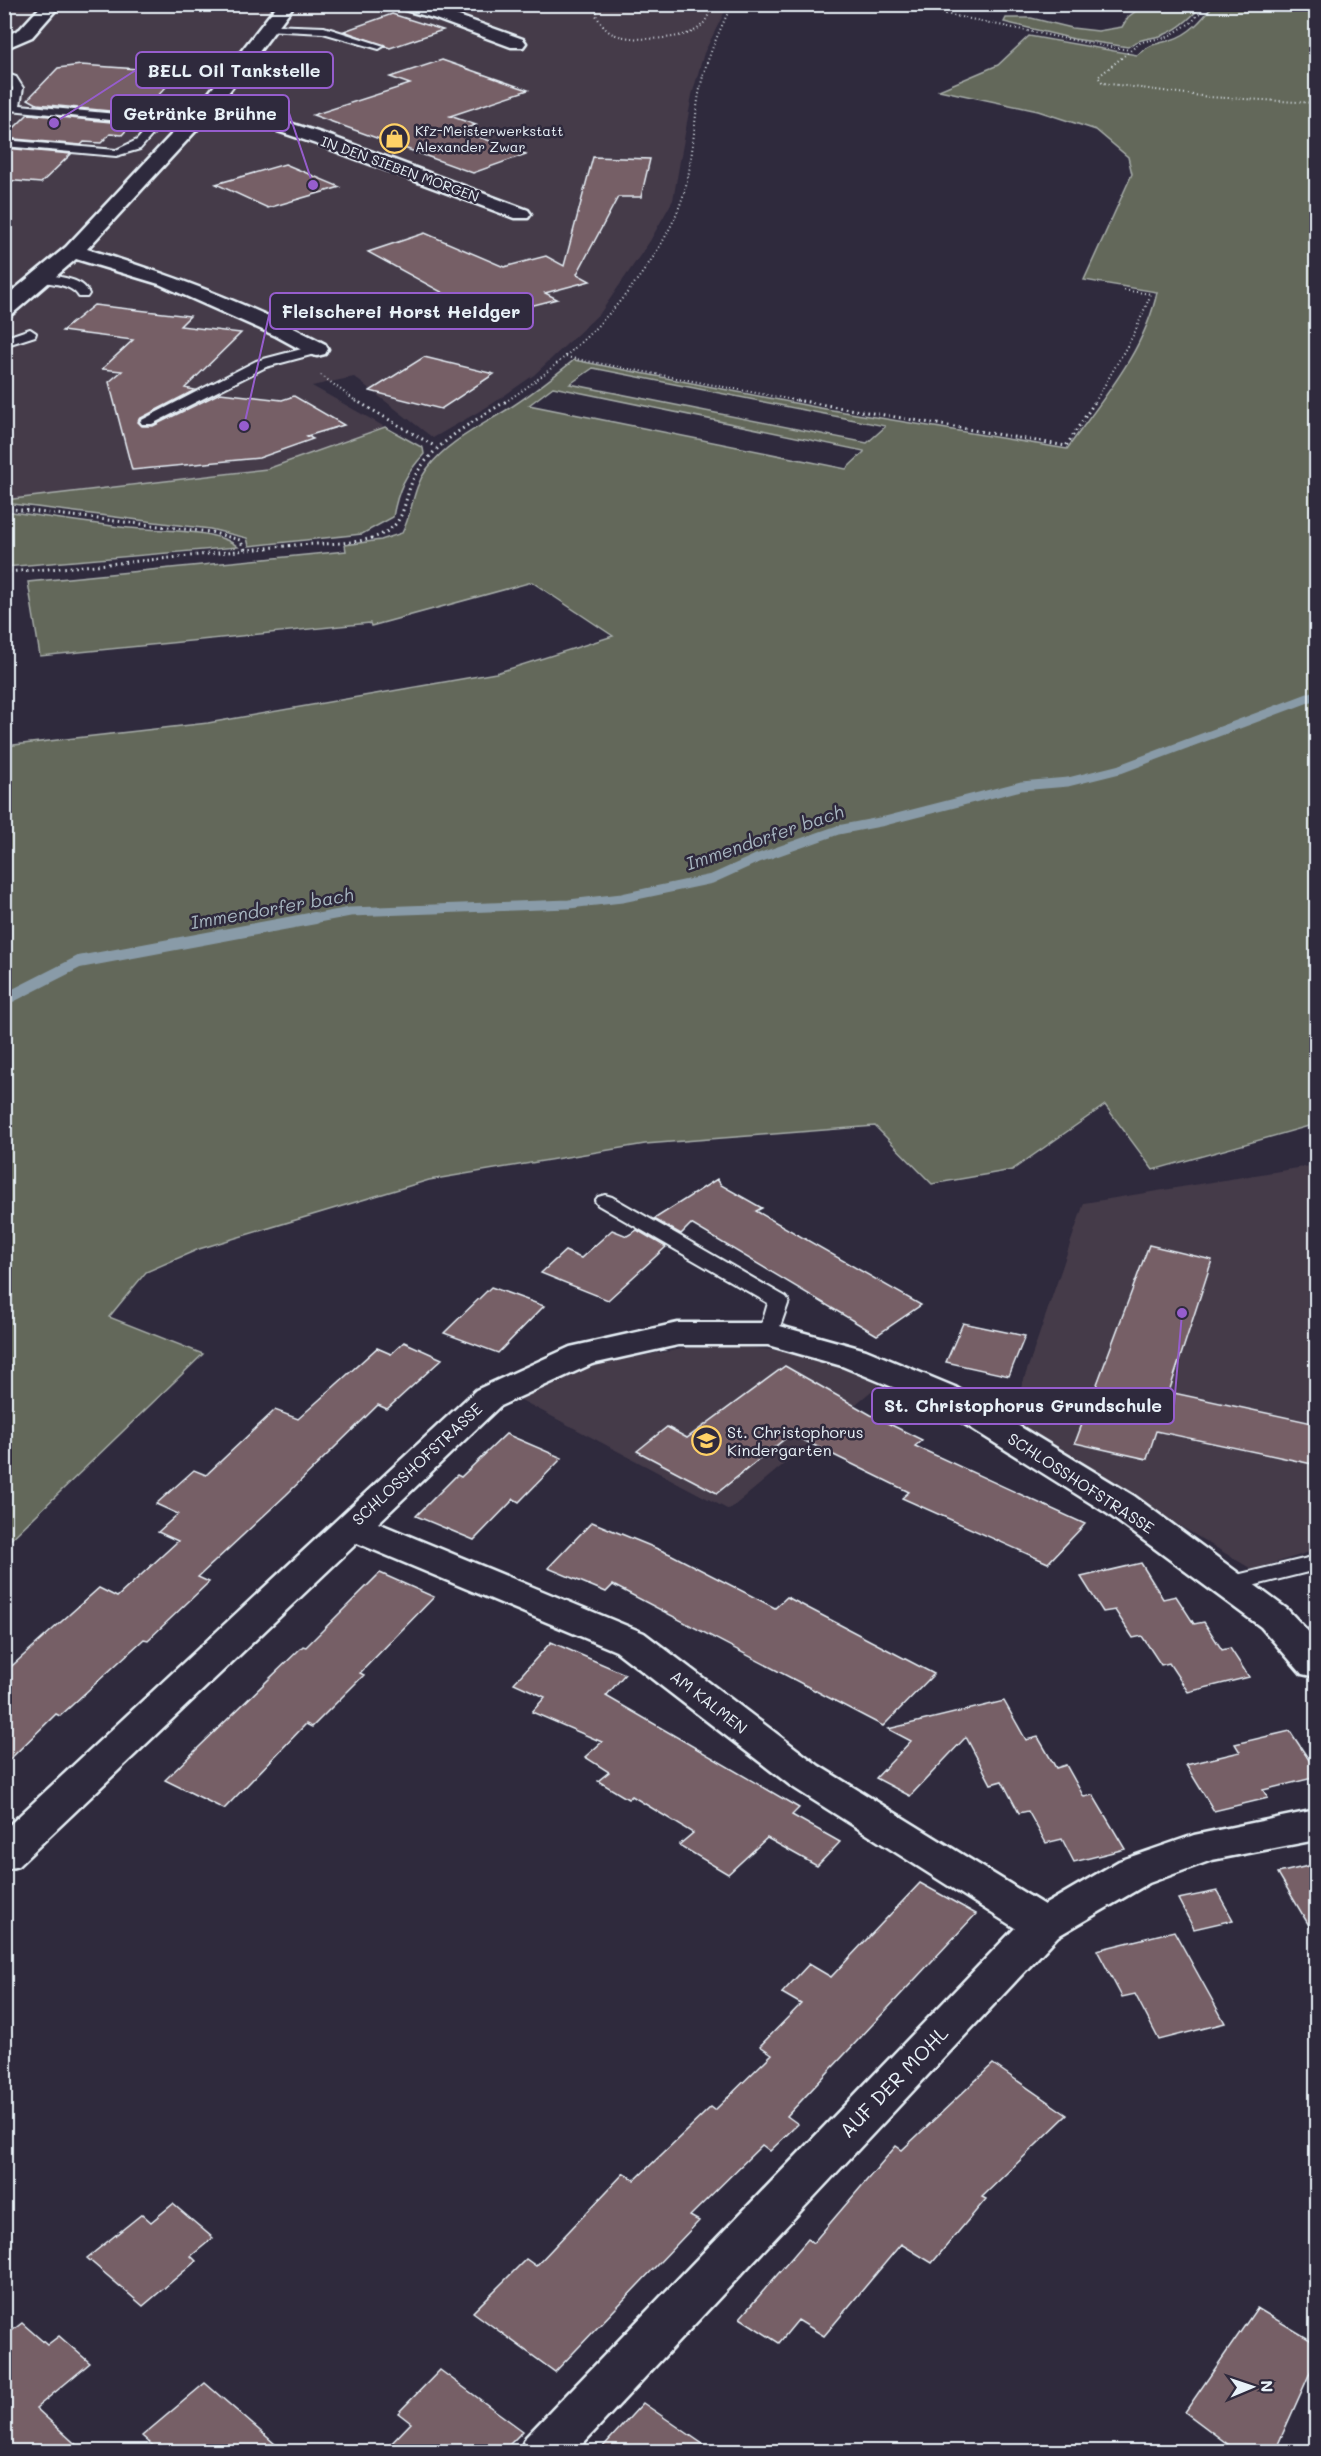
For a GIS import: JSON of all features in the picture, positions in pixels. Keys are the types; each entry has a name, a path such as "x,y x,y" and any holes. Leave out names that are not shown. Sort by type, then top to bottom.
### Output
{"street":[{"path":"4,35 43,4"},
{"path":"4,44 26,33 53,4"},
{"path":"4,309 44,278 73,251 192,124 211,103 287,4"},
{"path":"404,4 439,14 517,43"},
{"name":"IN DEN SIEBEN MORGEN","path":"211,103 326,141 521,214"},
{"path":"73,251 166,280 284,331 317,349"},
{"name":"SCHLOSSHOFSTRASSE","path":"4,1855 488,1398 582,1355 678,1335 769,1334 854,1358 943,1395 1121,1505 1274,1618 1317,1664"},
{"name":"AM KALMEN","path":"350,1526 630,1642 805,1776 1043,1925"},
{"name":"AUF DER MOHL","path":"543,2451 1043,1925 1134,1872 1208,1846 1317,1825"}],"lane":[{"path":"269,28 324,30 379,46"},
{"path":"4,76 12,79 18,88 14,108 4,117"},
{"path":"14,108 192,124"},
{"path":"4,143 116,153 134,150 158,121"},
{"path":"44,278 72,284 82,290 83,294"},
{"path":"4,342 30,333"},
{"path":"147,421 261,364 317,349"},
{"path":"604,1201 779,1301 769,1334"},
{"path":"1228,1584 1317,1563"}],"path":[{"path":"599,4 596,15 610,32 622,38 645,38 693,32 703,24 711,4"},
{"path":"4,572 366,538 385,533 400,520 408,488 436,447 524,390 566,357 610,314 649,262 678,209 687,181 703,73 732,4"},
{"path":"766,4 806,9 914,8 937,4"},
{"path":"1207,4 1192,22 1167,37 1141,42 1098,77 1103,83 1204,98 1317,103"},
{"path":"914,8 988,21 1068,41 1131,50"},
{"path":"566,357 822,405 1066,446 1117,366 1144,315 1151,294 1122,290"},
{"path":"317,349 321,376 358,402 436,447"},
{"path":"4,508 210,532 240,540 245,550"}],"shaded area":[{"path":"4,5 728,5 704,53 692,95 673,200 650,241 601,312 534,375 492,404 433,438 354,377 312,386 385,427 267,469 5,500"},
{"path":"1316,1165 1316,1550 1253,1570 1009,1423 1084,1203"},
{"name":"St. Christophorus Kindergarten","path":"735,1346 813,1357 849,1367 881,1383 729,1510 519,1399 595,1364 687,1348"}],"green space":[{"path":"1214,4 1316,5 1316,1124 1153,1170 1105,1105 1012,1170 932,1184 875,1126 645,1144 429,1180 199,1249 146,1272 109,1317 203,1354 5,1545 5,746 208,723 496,673 613,636 532,582 371,626 370,623 40,656 28,582 346,551 345,545 381,540 402,533 418,484 435,459 454,443 542,386 574,360 820,408 1067,449 1132,355 1143,335 1157,292 1084,280 1132,174 1128,157 1096,130 1038,111 939,90 998,65 1029,36 1137,55 1150,46 1184,34 1195,26","holes":["593,368 885,426 885,427 867,443 570,384","553,387 864,451 864,452 846,469 529,405"]},
{"path":"1144,5 1202,5 1172,31 1139,41 1128,47 1074,39 1004,22 1006,18 1031,18 1072,28 1098,31 1122,27 1128,17"},
{"path":"385,427 423,448 424,454 403,483 393,517 362,534 249,546 247,538 210,529 5,503 5,500 267,469"},
{"path":"5,511 129,528 201,533 216,536 238,547 5,567"}],"building":[{"path":"392,14 443,30 390,48 344,31"},
{"path":"442,60 528,90 450,116 476,125 460,130 526,154 473,173 313,115 410,84 390,77"},
{"path":"81,65 180,72 141,114 37,104 28,99 58,68"},
{"path":"28,114 132,124 122,135 110,134 101,143 84,142 81,145 4,138"},
{"path":"4,148 71,154 41,183 4,180"},
{"path":"593,157 650,159 641,197 618,197 577,274 590,281 545,293 557,299 487,317 368,252 425,233 504,267 546,256 564,266"},
{"path":"285,164 340,187 268,208 216,184"},
{"path":"94,305 190,316 180,326 241,333 185,388 195,390 139,419 138,422 142,426 153,426 220,393 282,400 294,396 344,425 307,436 313,439 259,458 132,470 109,382 122,371 102,369 133,340 62,331"},
{"path":"424,357 494,374 441,409 370,391"},
{"path":"717,1179 721,1185 762,1208 756,1211 921,1305 877,1335 691,1224 681,1234 654,1219"},
{"path":"612,1230 627,1236 637,1230 666,1247 608,1300 541,1273 565,1251 581,1258"},
{"path":"1149,1245 1212,1260 1169,1392 1317,1424 1317,1465 1156,1431 1147,1459 1075,1443"},
{"path":"491,1287 544,1306 498,1353 444,1333"},
{"path":"963,1323 1025,1336 1009,1376 946,1362"},
{"path":"404,1342 442,1359 387,1409 378,1405 198,1577 209,1582 148,1640 144,1639 60,1716 56,1714 4,1765 4,1673 99,1588 117,1597 178,1541 158,1532 178,1514 156,1504 194,1470 206,1475 275,1410 298,1419 377,1348 391,1354"},
{"path":"785,1366 871,1415 922,1440 915,1446 1085,1524 1048,1563 902,1498 909,1492 791,1434 717,1493 637,1451 667,1427 687,1438"},
{"path":"506,1434 562,1458 519,1502 514,1499 474,1540 416,1516 457,1475 461,1477"},
{"path":"592,1522 670,1554 775,1608 787,1597 934,1674 883,1726 613,1585 606,1592 548,1568"},
{"path":"1141,1563 1163,1599 1176,1596 1194,1624 1204,1622 1222,1650 1230,1648 1249,1677 1188,1692 1169,1663 1161,1665 1142,1636 1133,1638 1115,1610 1103,1612 1081,1577"},
{"path":"380,1573 434,1597 360,1673 364,1675 312,1727 306,1724 224,1809 165,1780 303,1646 306,1647"},
{"path":"551,1642 625,1674 606,1696 799,1808 792,1815 840,1842 817,1866 767,1838 728,1874 679,1845 693,1833 632,1796 628,1799 598,1781 609,1772 585,1757 602,1742 532,1712 545,1697 514,1683"},
{"path":"1004,1701 1026,1740 1038,1737 1056,1768 1066,1765 1084,1797 1093,1795 1125,1849 1074,1862 1062,1839 1046,1843 1028,1811 1019,1813 1002,1781 991,1784 966,1737 910,1796 876,1778 911,1741 888,1729"},
{"path":"1290,1731 1317,1772 1317,1777 1263,1790 1268,1798 1214,1811 1186,1765 1240,1752 1235,1744"},
{"path":"1317,1864 1317,1939 1278,1873"},
{"path":"920,1883 976,1914 787,2116 798,2124 770,2151 762,2145 690,2216 699,2221 555,2372 473,2312 526,2259 536,2266 624,2173 635,2180 711,2107 715,2110 772,2054 760,2046 801,2004 782,1993 809,1964 831,1977"},
{"path":"1217,1891 1233,1920 1194,1929 1178,1899"},
{"path":"1174,1931 1225,2023 1159,2040 1135,1994 1122,1997 1097,1950"},
{"path":"993,2064 1067,2115 982,2197 986,2199 932,2263 901,2244 824,2336 798,2320 779,2343 740,2318 808,2239 813,2243 896,2146 902,2150"},
{"path":"173,2204 213,2238 191,2256 196,2261 143,2306 87,2258 142,2214 151,2222"},
{"path":"1257,2308 1317,2344 1317,2357 1275,2451 1237,2451 1185,2412"},
{"path":"22,2323 47,2345 59,2336 90,2363 36,2408 83,2451 4,2451 4,2337"},
{"path":"440,2370 523,2431 503,2451 384,2451 411,2423 398,2413"},
{"path":"205,2383 283,2451 159,2451 142,2436"},
{"path":"643,2403 713,2451 599,2451"}],"waterway":[{"name":"Immendorfer bach","path":"307,920 350,912 569,904 622,898 712,879 756,859 838,830 885,821 1021,786 1068,782 1120,769 1316,695"},
{"name":"Immendorfer bach","path":"4,1000 79,962 315,918"}],"place":[{"name":"BELL Oil Tankstelle","path":"54,123"},
{"name":"Kfz-Meisterwerkstatt Alexander Zwar","path":"394,139"},
{"name":"Getränke Brühne","path":"313,185"},
{"name":"Fleischerei Horst Heidger","path":"244,426"},
{"name":"St. Christophorus Grundschule","path":"1182,1313"},
{"name":"St. Christophorus Kindergarten","path":"706,1441"}]}
